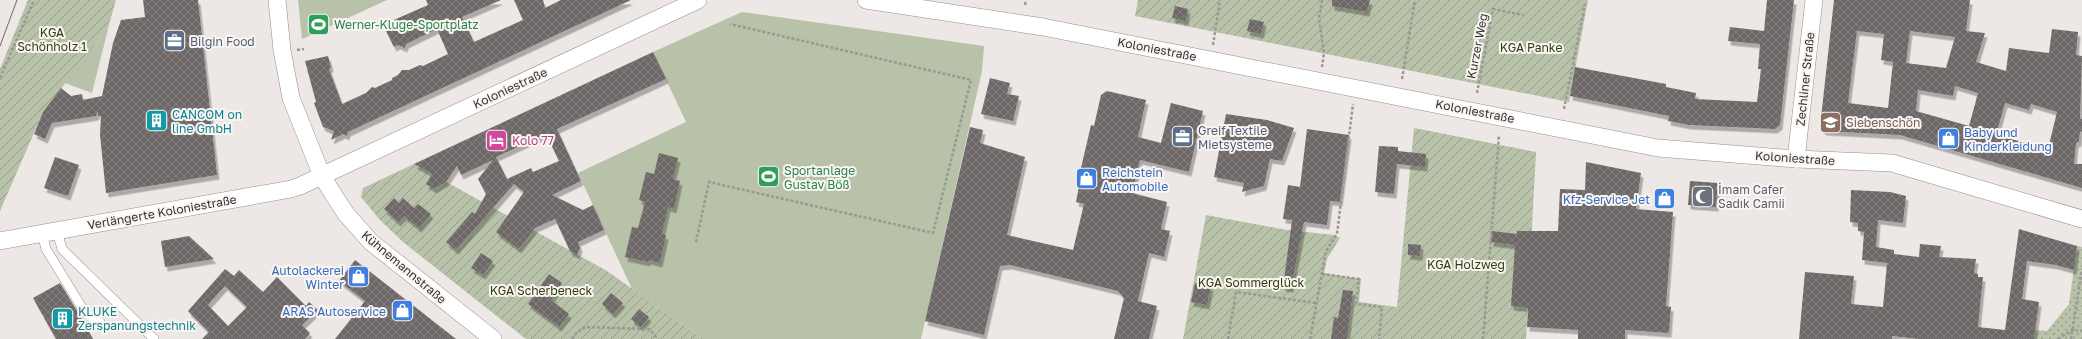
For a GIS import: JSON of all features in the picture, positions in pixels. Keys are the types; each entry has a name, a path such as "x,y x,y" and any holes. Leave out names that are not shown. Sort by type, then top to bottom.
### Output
{"street":[{"name":"Kühnemannstraße","path":"277,0 282,50 291,98 322,176 346,214 371,242 494,339"},
{"name":"Koloniestraße","path":"322,176 698,0"},
{"name":"Koloniestraße","path":"866,0 1043,27 1658,148 1796,159 1892,163 2082,219"},
{"name":"Zechliner Straße","path":"1796,159 1814,0"},
{"name":"Verlängerte Koloniestraße","path":"0,241 291,189 322,176"}],"lane":[{"path":"50,232 46,249 86,314 100,322"},
{"path":"50,232 62,249 154,339"}],"path":[{"path":"0,78 34,0"},
{"path":"1025,5 1026,0"},
{"path":"1213,45 1220,0"},
{"path":"1322,0 1319,18 1324,53 1322,65"},
{"path":"1402,79 1415,0"},
{"path":"1564,109 1585,4"},
{"name":"Kurzer Weg","path":"1477,93 1493,9 1523,15"},
{"path":"696,242 709,182 933,233 971,80 730,24"},
{"path":"297,50 304,49"},
{"path":"1310,339 1326,251 1338,234 1356,88"},
{"path":"1483,339 1499,135"},
{"path":"2071,339 2082,270"},
{"path":"1322,274 1359,279 1356,304 1382,307 1379,339"},
{"path":"1228,339 1236,292 1316,303"},
{"path":"572,339 577,332 586,327 649,329 658,339"},
{"path":"2058,339 2072,330 2082,331"}],"green space":[{"name":"KGA Schönholz 1","path":"28,0 116,0 110,21 104,33 43,112 0,211 0,69"},
{"name":"Werner-Kluge-Sportplatz","path":"298,0 387,0 302,39"},
{"name":"KGA Panke","path":"1138,0 1588,0 1569,102 1135,16"},
{"name":"Sportanlage Gustav Böß","path":"742,12 984,46 982,71 921,339 703,339 632,289 578,173 686,122 653,52"},
{"path":"110,21 92,93 65,83 104,33"},
{"path":"1414,128 1536,152 1526,339 1183,339 1206,215 1287,230 1334,235 1340,238 1327,259 1324,273 1361,279 1359,302 1397,307"},
{"name":"KGA Scherbeneck","path":"414,164 607,271 703,339 526,339 403,242 380,220 361,197 363,188"},
{"path":"2077,246 2082,247 2082,339 2034,339 2035,330 2047,331 2069,304"}],"building":[{"name":"CANCOM on line GmbH","path":"143,0 198,0 217,175 106,193 100,135 101,116 98,116 98,111 96,116 52,123 45,139 34,134 43,112 61,88 71,96 82,94 83,100 102,96 113,43 121,20 145,17"},
{"path":"426,0 501,0 462,17 474,42 523,20 514,0 543,0 545,8 561,0 631,0 348,132 347,136 343,134 331,140 334,131 323,127 314,103 316,102 305,61 328,56 331,67 329,69 342,104 366,93 372,87 375,88 392,80 392,78 398,75 402,70 409,70 420,65 423,66 448,54 437,29 406,44 405,48 398,45 394,47 385,29 387,23 428,5"},
{"path":"1332,0 1370,0 1367,12 1332,6"},
{"path":"1767,0 1794,0 1780,125 1775,129 1689,125 1668,121 1669,116 1570,96 1575,67 1666,84 1666,87 1696,93 1695,99 1757,102 1761,69 1758,69 1760,44 1728,41 1730,27 1764,31"},
{"path":"1834,0 1970,0 1966,31 1985,33 1976,62 2006,71 2009,48 2049,53 2052,29 2078,32 2076,55 2082,56 2080,118 2082,119 2082,132 2080,131 2079,142 2076,143 2074,164 2082,164 2082,188 1900,135 1824,131 1820,127","holes":["1857,31 1884,34 1881,60 1893,62 1888,108 1848,103","1910,31 1955,37 1946,68 1906,63","1955,86 1978,93 1969,126 1916,111 1918,90 1953,96","2005,103 2029,110 2031,104 2057,112 2048,149 1996,135"]},
{"path":"1175,6 1188,9 1186,21 1172,18"},
{"path":"1250,19 1264,22 1261,34 1247,31"},
{"path":"653,52 666,79 557,129 581,181 552,195 583,210 593,205 604,230 578,242 580,248 577,255 570,251 555,219 535,228 519,249 496,232 524,192 514,184 456,250 446,242 472,212 475,214 486,194 478,179 493,160 461,175 457,166 446,182 434,189 426,184 432,174 414,164","holes":["546,134 559,161 533,172 531,168 507,179 496,157"]},
{"path":"990,78 1010,83 1007,94 1019,96 1013,121 981,114"},
{"path":"1107,91 1146,100 1138,137 1161,143 1171,103 1203,111 1189,172 1140,160 1132,193 1167,202 1161,229 1170,231 1164,257 1149,253 1138,301 1157,306 1149,339 1114,339 1124,298 1118,291 1010,265 1000,266 984,335 925,321 970,127 983,130 980,143 1025,157 1007,235 1073,250 1084,204 1076,202 1080,181 1078,181 1091,125 1094,126 1101,95"},
{"path":"1226,114 1267,120 1294,128 1282,161 1270,159 1264,186 1242,192 1244,183 1214,177"},
{"path":"1307,129 1349,135 1340,202 1330,201 1327,225 1304,222 1291,288 1283,287 1292,220 1283,219 1288,185 1300,187"},
{"path":"1379,146 1398,147 1398,151 1426,154 1425,167 1397,164 1394,194 1375,192"},
{"path":"659,153 678,158 673,179 680,181 674,209 668,207 662,234 666,235 660,263 625,257 632,227 638,228 645,202 639,200 646,172 654,174"},
{"path":"55,157 79,165 68,196 44,188"},
{"path":"1586,162 1641,173 1636,209 1673,212 1666,306 1671,307 1669,333 1625,330 1625,339 1578,339 1578,330 1527,327 1528,308 1511,306 1515,245 1491,242 1492,231 1517,234 1517,231 1558,231 1560,189 1585,190"},
{"path":"1690,181 1718,183 1716,207 1688,205"},
{"path":"1851,190 1890,192 1906,196 1903,223 1878,220 1876,247 1894,250 1894,254 1919,257 1920,244 1941,246 1939,257 1976,259 1974,273 1978,274 1978,277 1983,277 1978,327 2005,330 2019,229 2077,246 2074,270 2056,265 2027,261 2022,299 2039,302 2034,339 1919,339 1892,336 1892,339 1799,339 1805,272 1854,276 1851,304 1883,307 1887,263 1862,260 1864,232 1858,231 1858,223 1850,222"},
{"path":"394,198 399,203 403,198 414,208 418,204 431,214 419,228 404,216 398,222 384,209"},
{"path":"189,236 214,259 165,267 161,241"},
{"path":"1408,244 1421,245 1420,256 1408,255"},
{"path":"481,253 493,261 483,275 471,268"},
{"path":"355,260 456,339 335,339 365,301 339,281"},
{"path":"225,269 234,276 239,270 263,292 277,277 306,306 309,302 318,310 302,325 310,333 305,339 202,339 209,332 188,311","holes":["225,286 247,307 228,326 208,305"]},
{"path":"549,274 562,283 551,300 569,314 559,327 528,304"},
{"name":"KLUKE Zerspanungstechnik","path":"60,283 93,339 56,339 33,298"},
{"path":"1195,283 1211,286 1207,305 1191,302"},
{"path":"1343,290 1353,291 1347,339 1331,339 1334,317 1338,318"},
{"path":"611,293 623,303 613,314 602,304"},
{"path":"639,309 649,317 641,327 631,319"}],"tram line":[{"path":"0,46 17,0"}],"place":[{"name":"Werner-Kluge-Sportplatz","path":"318,24"},
{"name":"Bilgin Food","path":"175,41"},
{"name":"CANCOM on line GmbH","path":"156,121"},
{"name":"Siebenschön","path":"1831,122"},
{"name":"Greif Textile Mietsysteme","path":"1183,137"},
{"name":"Baby und Kinderkleidung","path":"1949,139"},
{"name":"Kolo 77","path":"497,140"},
{"name":"Sportanlage Gustav Böß","path":"769,177"},
{"name":"Reichstein Automobile","path":"1086,179"},
{"name":"İmam Cafer Sadık Camii","path":"1703,196"},
{"name":"Kfz-Service Jet","path":"1665,199"},
{"name":"Autolackerei Winter","path":"359,277"},
{"name":"ARAS Autoservice","path":"402,311"},
{"name":"KLUKE Zerspanungstechnik","path":"63,318"}],"park label":[{"name":"KGA Holzweg","path":"1466,264"},
{"name":"KGA Sommerglück","path":"1251,282"}]}
